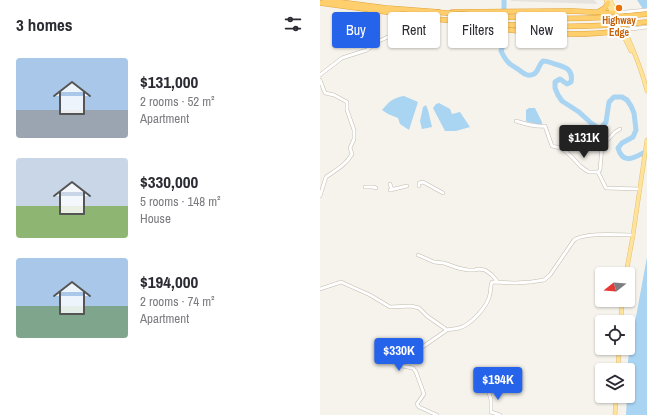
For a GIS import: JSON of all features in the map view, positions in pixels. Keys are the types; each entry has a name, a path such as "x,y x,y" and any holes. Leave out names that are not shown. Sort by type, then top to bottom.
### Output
{"highway":[{"path":"324,0 395,12"},
{"path":"598,12 605,8 608,1"},
{"path":"320,3 435,12 572,11 614,13"},
{"path":"440,12 558,19 647,14"},
{"path":"440,19 476,23 526,26 599,25 647,22"},
{"path":"440,19 514,31 554,34 597,33 623,30"}],"main road":[{"path":"608,1 643,75 647,91"},
{"path":"627,267 634,235 647,140"},
{"path":"615,415 616,403"}],"street":[{"path":"614,13 647,10"},
{"path":"623,30 647,27"},
{"path":"320,75 342,58 367,50 379,41 388,37"},
{"path":"320,80 325,93 334,94 348,102 347,110 354,130 354,139 350,148 352,154 342,167 326,177 320,196"},
{"path":"516,121 529,125 545,126 552,146 565,148 574,146"},
{"path":"598,172 600,170 602,146 615,132 620,129"},
{"path":"565,148 565,151 580,166 587,171 598,172"},
{"path":"598,172 606,188 640,189"},
{"path":"420,186 419,184 422,182 443,193"},
{"path":"390,184 391,190 407,186"},
{"path":"365,187 376,188"},
{"path":"437,415 417,404 424,394 416,372 413,368 402,366 401,363 403,361 447,330 460,328 476,318 485,306 490,295 490,286 492,282 497,281 515,283 544,280 550,275 574,240 582,236 606,234 634,235"},
{"path":"418,255 434,262 444,263 458,268 468,270 485,270 497,281"},
{"path":"320,289 341,282 370,294 390,307 411,306 419,308 427,316 447,330"},
{"path":"487,385 491,400 490,412 500,415"}],"shaded area":[{"path":"594,0 598,4 511,1"}],"water":[{"path":"637,0 647,0 647,15"},
{"path":"404,96 418,102 409,130 400,124 398,118 382,110 391,101"},
{"path":"439,103 450,109 452,114 460,112 470,127 456,131 445,131 433,108"},
{"path":"426,105 432,127 422,129 420,121 423,107"},
{"path":"529,108 535,108 542,122 541,125 526,121 526,110"},
{"path":"647,257 647,415 626,415 627,403 635,403 635,363 628,363 628,360 629,355 635,355 635,322"}],"waterway":[{"path":"504,0 502,31 503,45 501,51 509,63 524,74 529,75 536,73 543,61 569,70 571,73 571,82 567,84 560,79 555,82 555,88 558,95 562,101 579,112 600,129 606,122 609,102 614,97 622,97 627,100 634,113 636,130 633,137 622,143 618,148 620,154 623,157 630,158 647,151"}],"place":[{"name":"Highway Edge","path":"619,8"}]}
